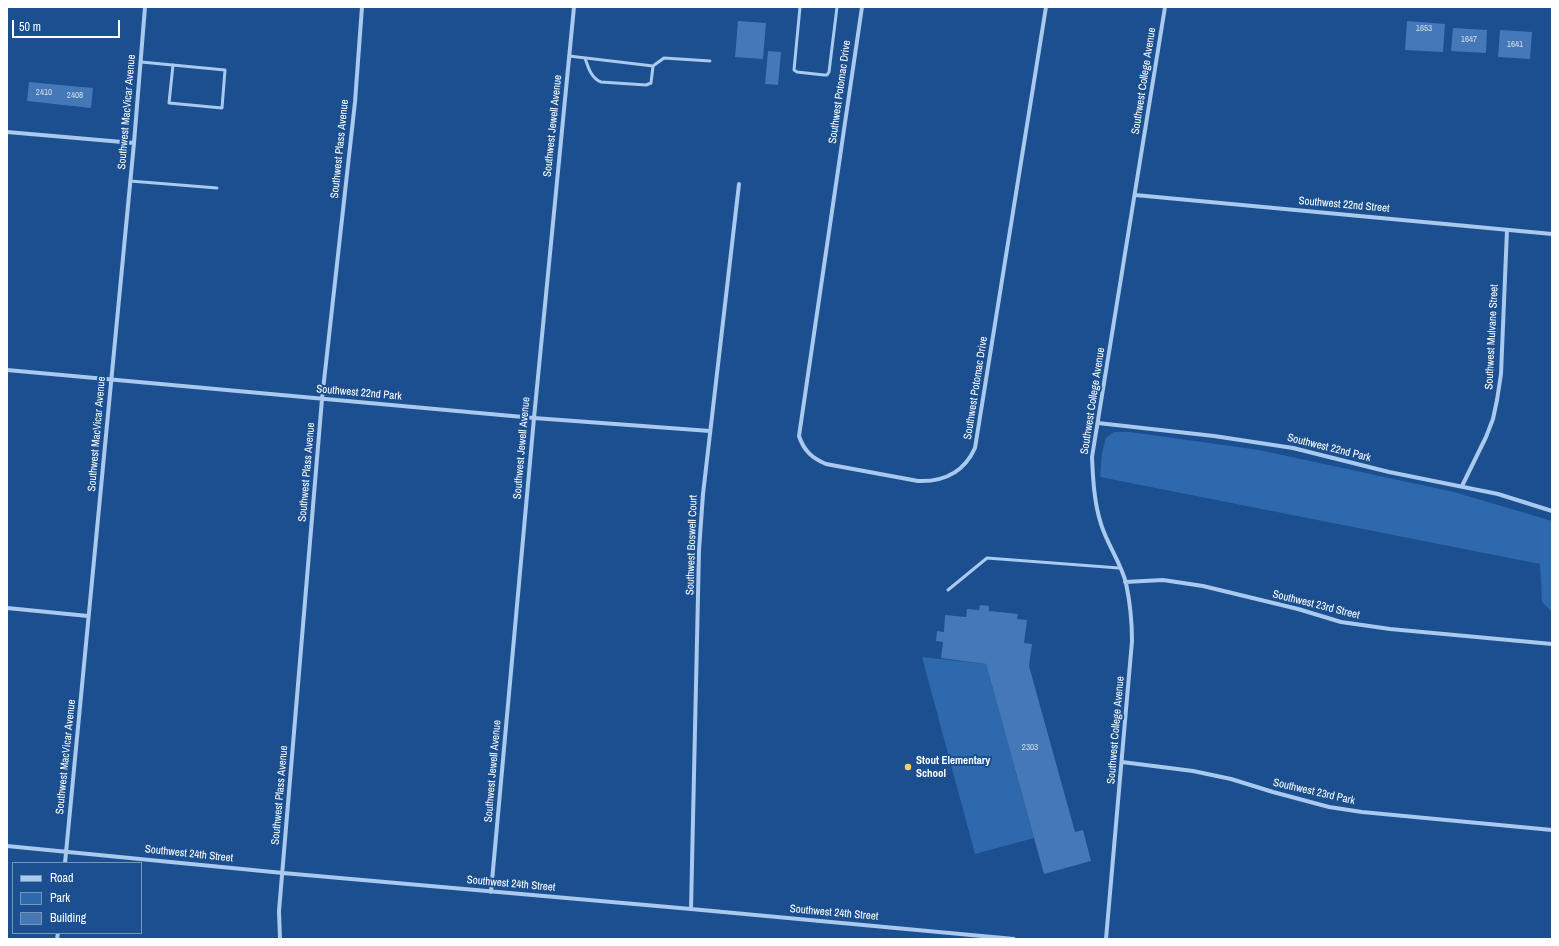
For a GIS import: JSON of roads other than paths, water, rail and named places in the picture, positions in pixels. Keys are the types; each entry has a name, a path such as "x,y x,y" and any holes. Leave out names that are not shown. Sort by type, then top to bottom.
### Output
{"street":[{"name":"Southwest MacVicar Avenue","path":"65,862 134,143 145,7"},
{"name":"Southwest Plass Avenue","path":"280,939 279,911 322,399 355,102 362,7"},
{"name":"Southwest Jewell Avenue","path":"491,892 534,418 574,7"},
{"name":"Southwest Potomac Drive","path":"862,7 799,436 807,453 814,459 826,464 930,482 946,478 961,468 967,462 975,448 1046,7"},
{"name":"Southwest College Avenue","path":"1106,939 1132,641 1130,608 1125,582 1101,524 1095,499 1092,457 1165,7"},
{"path":"7,132 134,143"},
{"name":"Southwest Boswell Court","path":"692,909 699,550 702,494 739,184"},
{"name":"Southwest 22nd Street","path":"1135,195 1552,234"},
{"name":"Southwest Mulvane Street","path":"1462,486 1486,437 1493,419 1497,400 1501,374 1507,230"},
{"name":"Southwest 22nd Park","path":"7,370 534,418 710,431"},
{"name":"Southwest 22nd Park","path":"1098,423 1214,436 1293,448 1389,472 1498,494 1552,511"},
{"name":"Southwest 23rd Street","path":"1125,582 1163,580 1203,586 1298,609 1341,622 1383,628 1552,644"},
{"path":"7,608 88,616"},
{"name":"Southwest 23rd Park","path":"1122,762 1193,771 1231,779 1273,792 1335,808 1362,812 1552,830"},
{"name":"Southwest 24th Street","path":"7,846 66,850 283,873 1014,939"}],"lane":[{"path":"800,7 794,70 797,72 824,75 827,75 828,72 837,7"},
{"path":"569,56 653,66 664,58 710,61"},
{"path":"585,58 589,71 595,80 601,82 646,85 651,83 653,66"},
{"path":"141,62 173,65 225,70 222,108 169,103 173,65"},
{"path":"130,181 217,188"},
{"path":"948,590 987,558 1120,568"}],"place":[{"name":"Stout Elementary School","path":"908,767"}]}
